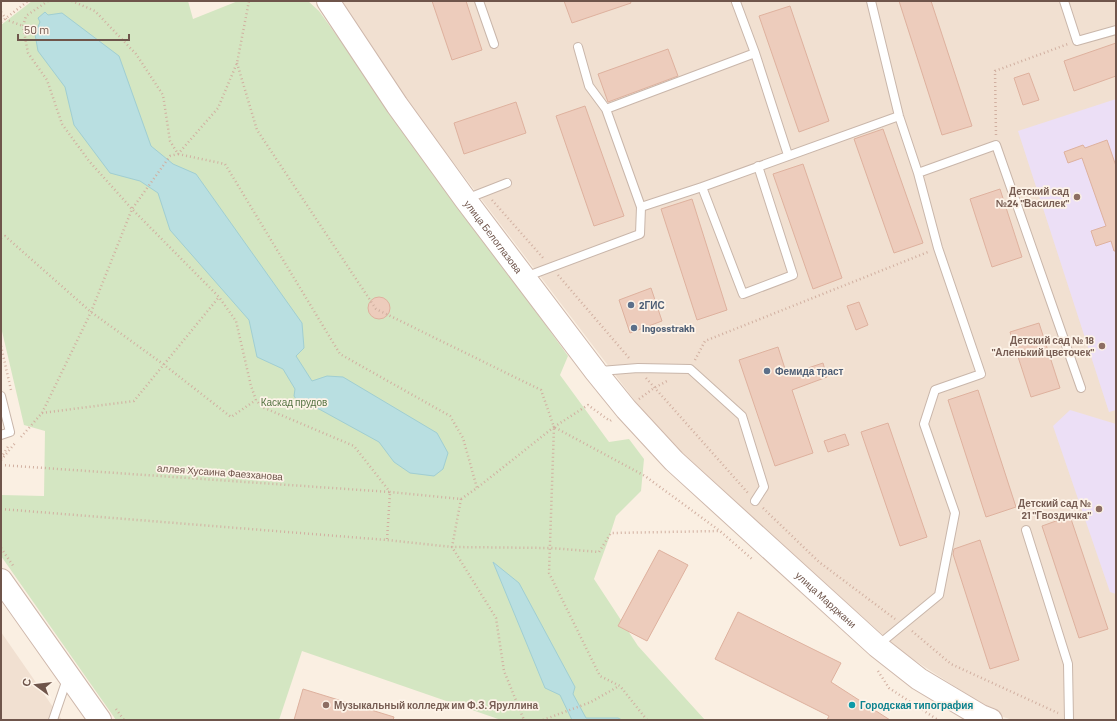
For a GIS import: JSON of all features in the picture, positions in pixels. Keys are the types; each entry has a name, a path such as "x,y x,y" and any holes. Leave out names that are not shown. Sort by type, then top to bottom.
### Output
{"street":[{"name":"улица Белоглазова","path":"328,1 397,105 475,195 525,278 626,409 674,461"},
{"name":"улица Марджани","path":"674,461 877,646 919,679 980,716 991,720"},
{"path":"1,580 100,720"}],"lane":[{"path":"479,1 494,44"},
{"path":"871,1 899,116 918,173 938,248 981,374 935,390 924,424 955,513 939,595 877,646"},
{"path":"1064,1 1078,41 1116,30"},
{"path":"736,2 755,53 788,155"},
{"path":"525,278 640,234 641,207 606,109 589,86 578,47"},
{"path":"606,109 755,53"},
{"path":"641,207 702,187 899,116"},
{"path":"918,173 996,145 1081,388"},
{"path":"702,187 743,294 793,275 758,166"},
{"path":"475,195 508,183"},
{"path":"596,372 638,368 690,369 742,416 764,486 755,500"},
{"path":"1,396 10,432 1,435"},
{"path":"1026,530 1068,664 1069,719"},
{"path":"53,720 68,676"}],"path":[{"path":"1,22 28,1"},
{"path":"48,1 26,16 23,26 28,53 47,80 62,124 89,161 132,209 218,297 236,321 251,386 256,400 262,408 354,446 390,492 387,540"},
{"path":"72,1 95,11 136,54 162,95 170,141 178,154"},
{"path":"178,154 218,108 237,63 249,1"},
{"path":"1,12 7,20 23,26"},
{"path":"996,145 995,71 1078,41"},
{"path":"237,63 257,130 376,309 541,390 554,427 549,573 600,676 620,686 647,720"},
{"path":"1,460 42,413 91,312 132,209 170,156 178,154 225,164 340,354 450,416 463,438 477,488"},
{"path":"475,195 552,268 654,388 755,500 819,562 903,625 951,664 1069,719"},
{"path":"1,238 5,236 91,312 163,364 231,417 256,400"},
{"path":"654,388 690,369 706,341 938,248"},
{"path":"42,413 134,401 218,297"},
{"path":"524,720 504,671 496,618 452,547 461,500 554,427"},
{"path":"1,509 387,540 452,547 551,548 599,552 611,533 720,531 645,476 554,427"},
{"name":"аллея Хусаина Фаезханова","path":"1,464 390,492 461,500"},
{"path":"543,720 591,702 620,686"},
{"path":"890,688 938,720"}],"shaded area":[{"path":"337,1 1116,1 1116,720 1013,720 1000,716 902,652 664,439 409,104"},
{"name":"Детский сад №24 \"Василек\"","path":"1116,99 1116,410 1109,412 1018,131"},
{"name":"Детский сад № 21 \"Гвоздичка\"","path":"1070,410 1116,424 1116,594 1110,592 1053,426"},
{"path":"1,632 62,720 1,720"}],"green space":[{"name":"Каскад прудов","path":"32,1 188,1 193,19 238,1 308,1 319,11 568,356 560,375 609,442 629,439 644,459 641,491 616,516 594,579 638,646 705,720 501,720 302,651 279,720 116,720 1,556 1,495 44,496 45,431 24,425 1,327 1,25"}],"water":[{"path":"45,12 48,15 62,13 119,56 151,146 173,164 196,174 302,323 304,348 296,356 312,381 327,376 343,377 437,433 448,453 443,469 434,476 410,473 394,462 379,442 319,409 300,405 294,396 295,389 283,369 257,357 249,320 170,230 158,193 140,181 110,173 74,125 65,87 38,51 35,34 40,22 38,18"},
{"path":"493,562 519,583 575,687 573,694 586,718 618,718 622,720 572,720 560,695 545,688"}],"building":[{"path":"432,1 466,1 482,50 452,60"},
{"path":"564,1 630,1 631,3 572,23"},
{"path":"899,1 931,1 972,126 942,135"},
{"path":"790,6 829,121 799,132 759,16"},
{"path":"1116,43 1116,76 1074,91 1064,61"},
{"path":"668,49 678,76 608,102 598,74"},
{"path":"1029,73 1039,100 1023,105 1014,78"},
{"path":"516,102 526,133 464,154 454,123"},
{"path":"585,106 624,216 594,226 556,116"},
{"path":"883,129 923,243 894,253 854,139"},
{"path":"1107,140 1116,166 1116,251 1114,251 1111,241 1096,246 1091,231 1106,226 1082,158 1068,163 1064,152 1083,145 1085,148"},
{"path":"803,164 842,278 813,289 773,174"},
{"path":"1000,189 1022,257 992,267 970,199"},
{"path":"692,199 727,310 697,320 661,209"},
{"path":"651,288 662,321 630,333 619,300"},
{"path":"379,297 387,300 390,308 387,316 379,319 371,316 368,308 371,300"},
{"path":"859,302 868,325 856,330 847,306"},
{"path":"1039,323 1060,388 1031,397 1010,332"},
{"path":"778,347 787,375 823,363 827,377 792,390 813,453 775,466 739,360"},
{"path":"978,390 1016,507 986,517 948,400"},
{"path":"888,423 927,537 900,546 861,432"},
{"path":"845,434 849,445 828,452 824,441"},
{"path":"1070,516 1108,629 1079,638 1042,526"},
{"path":"980,540 1019,660 990,669 953,554 954,549"},
{"path":"659,550 688,565 647,641 618,626"},
{"path":"738,612 841,663 831,682 890,720 827,720 829,716 715,659"},
{"name":"Музыкальный колледж им Ф.З. Яруллина","path":"303,689 394,717 393,720 294,720"}],"place":[{"name":"Детский сад №24 \"Василек\"","path":"1077,197"},
{"name":"2ГИС","path":"631,305"},
{"name":"Ingosstrakh","path":"634,328"},
{"name":"Детский сад № 18 \"Аленький цветочек\"","path":"1102,346"},
{"name":"Фемида траст","path":"767,371"},
{"name":"Детский сад № 21 \"Гвоздичка\"","path":"1099,509"},
{"name":"Музыкальный колледж им Ф.З. Яруллина","path":"326,705"},
{"name":"Городская типография","path":"852,705"}]}
